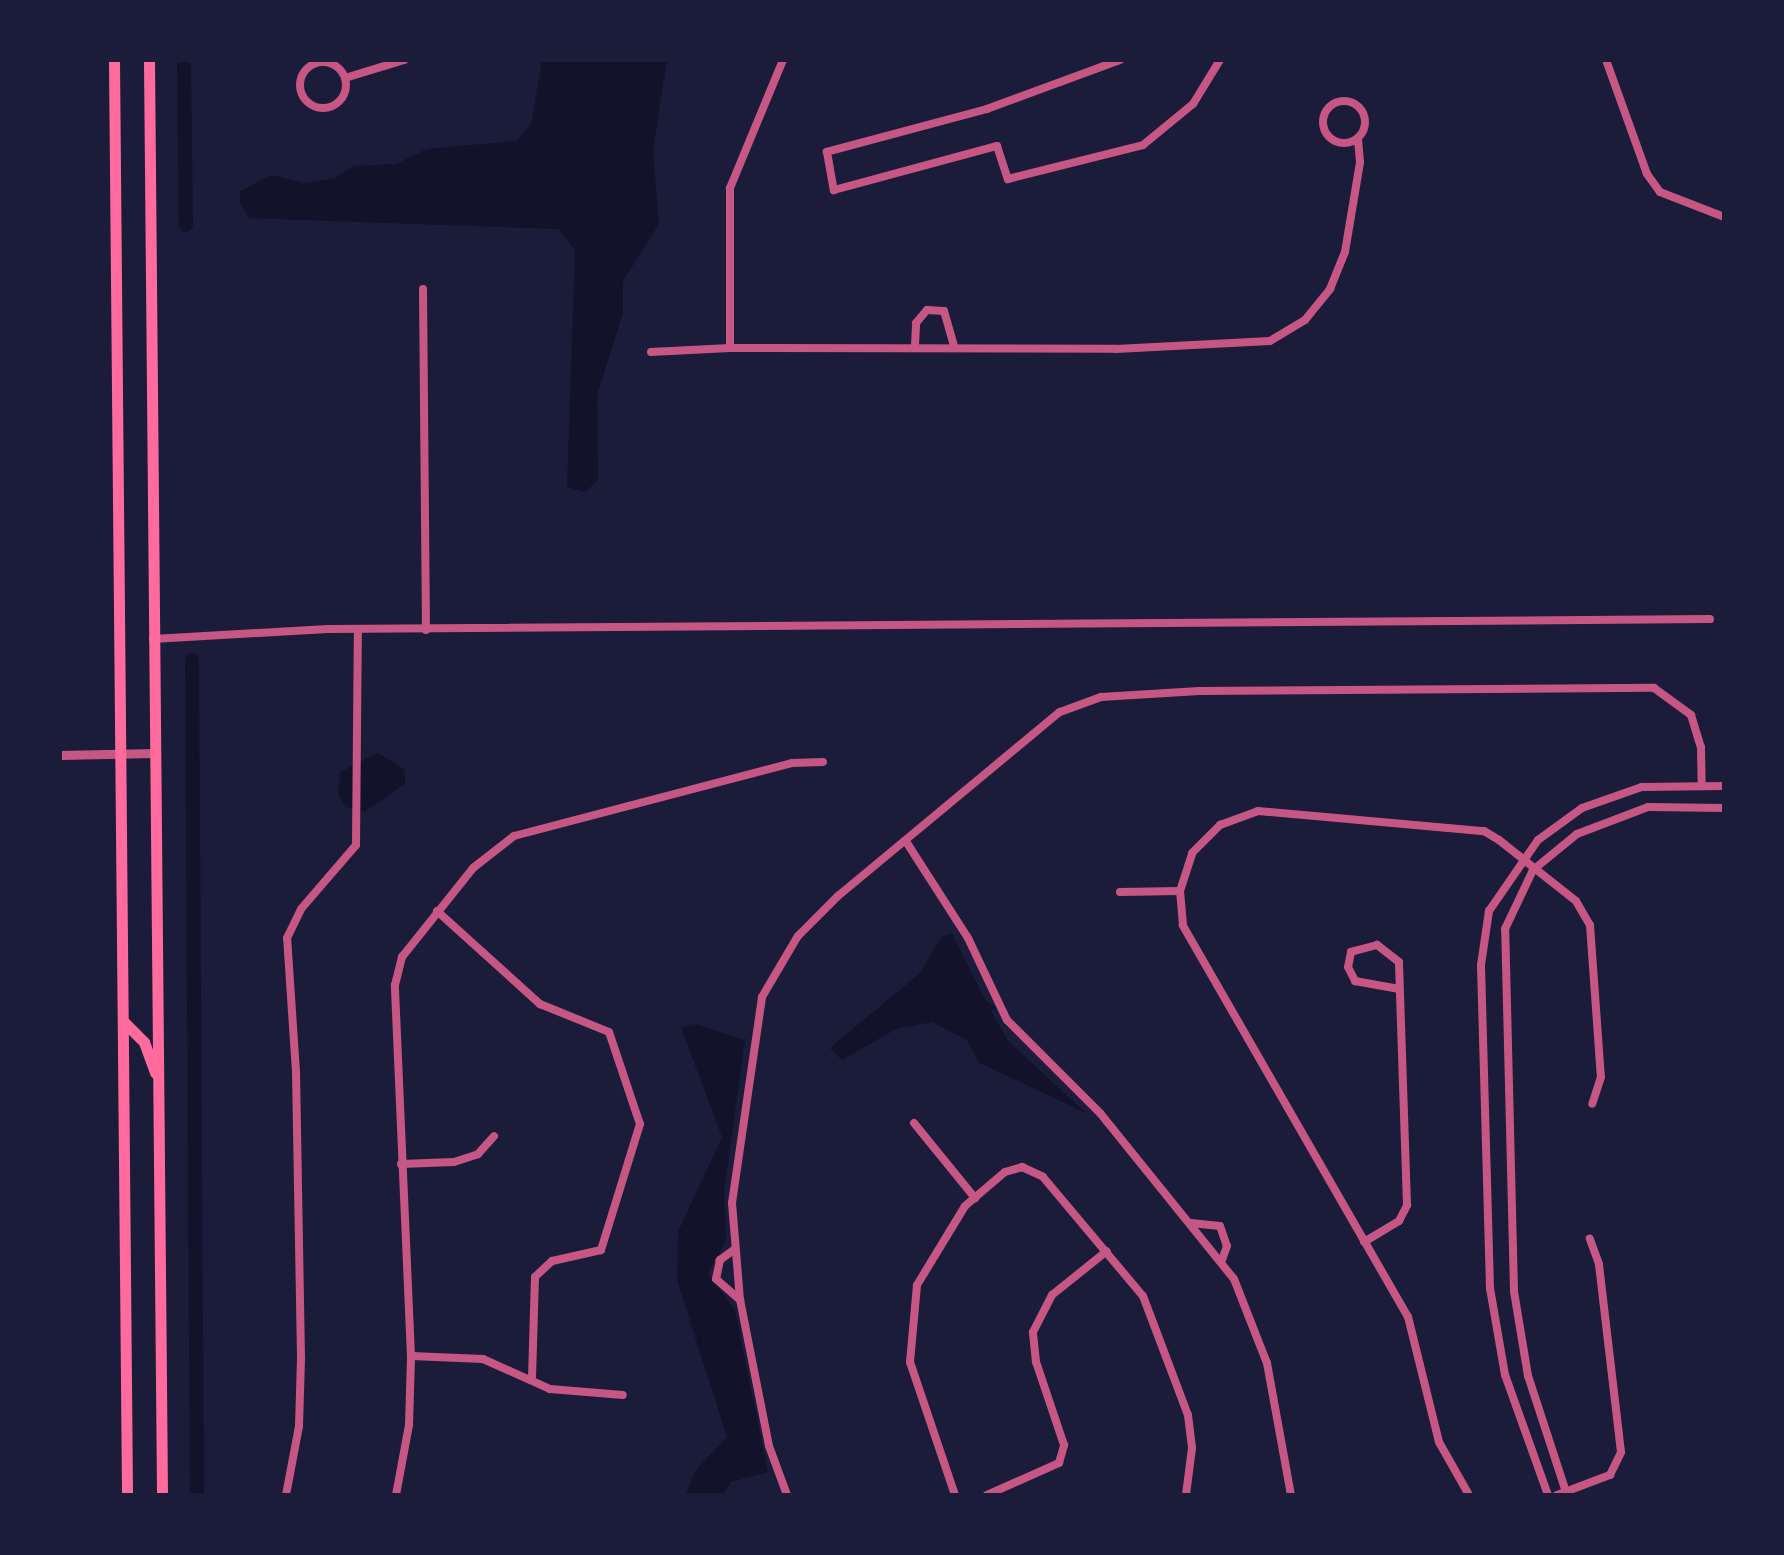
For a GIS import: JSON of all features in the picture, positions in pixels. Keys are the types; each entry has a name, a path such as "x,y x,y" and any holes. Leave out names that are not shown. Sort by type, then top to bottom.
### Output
{"main road":[{"path":"114,60 126,1495"},
{"path":"149,60 162,1495"},
{"path":"124,1023 144,1042 158,1082"}],"street":[{"path":"345,78 404,60"},
{"path":"730,348 730,188 784,60"},
{"path":"1120,60 987,109 827,152 834,190 997,146 1008,179 1143,145 1193,104 1220,60"},
{"path":"1606,60 1647,174 1660,192 1724,217"},
{"path":"321,62 336,66 345,78 342,100 329,108 315,107 301,90 308,69 321,62"},
{"path":"651,352 915,345 1116,349 1270,341 1306,320 1330,289 1344,252 1360,162 1358,138 1365,119 1358,107 1333,104 1323,122 1328,134 1338,142 1358,138"},
{"path":"423,289 426,630"},
{"path":"915,345 916,323 928,310 944,311 954,345"},
{"path":"153,639 358,630 1710,620"},
{"path":"286,1495 299,1426 301,1358 296,1072 286,938 301,909 356,845 358,630"},
{"path":"787,1495 769,1446 740,1300 732,1203 762,997 798,936 1060,712 1120,696 1357,687 1654,688 1691,715 1702,748 1702,786"},
{"path":"60,755 155,753"},
{"path":"396,1495 409,1425 411,1356 395,986 402,957 472,868 514,836 792,763 823,762"},
{"path":"1548,1495 1505,1374 1489,1272 1481,965 1490,910 1521,861 1582,808 1642,787 1724,786 1723,808 1648,808 1578,834 1533,870 1504,929 1510,1243 1528,1376 1564,1494 1610,1475 1622,1452 1600,1264 1590,1239"},
{"path":"1469,1495 1439,1442 1408,1317 1192,944 1180,892 1187,862 1204,837 1229,820 1258,812 1484,831 1576,901 1590,925 1600,1077 1592,1104"},
{"path":"907,844 968,938 1007,1020 1100,1113 1222,1260 1266,1363 1291,1495"},
{"path":"1120,892 1180,892"},
{"path":"437,912 548,1010 609,1032 640,1124 601,1250 552,1260 534,1278 532,1378"},
{"path":"1364,1242 1399,1222 1406,1205 1399,962 1388,948 1360,946 1351,952 1348,967 1355,981 1399,989"},
{"path":"914,1123 975,1198"},
{"path":"400,1164 454,1162 478,1154 494,1136"},
{"path":"954,1495 914,1385 910,1324 920,1272 975,1198 1006,1172 1022,1167 1043,1177 1143,1296 1181,1392 1192,1448 1186,1495"},
{"path":"1191,1223 1220,1226 1227,1246 1222,1260"},
{"path":"736,1248 720,1260 716,1279 740,1300"},
{"path":"986,1495 1059,1463 1064,1445 1034,1352 1036,1322 1052,1295 1106,1251"},
{"path":"411,1356 483,1359 583,1395 624,1396"}],"shaded area":[{"path":"542,60 667,60 653,150 659,224 623,281 623,313 597,395 598,480 585,492 567,487 575,250 559,229 248,218 240,202 240,191 271,175 304,183 335,178 353,166 396,164 427,149 516,141 531,125"},
{"path":"378,753 405,770 405,784 365,811 345,807 338,793 340,772"},
{"path":"952,934 986,1001 997,1008 991,1011 1008,1041 1086,1113 978,1062 967,1040 932,1022 896,1029 842,1060 830,1048 919,974 942,936"},
{"path":"694,1024 745,1040 724,1191 726,1241 708,1273 735,1311 768,1472 731,1482 723,1495 686,1494 695,1471 727,1437 677,1280 678,1232 722,1137 681,1027"}],"waterway":[{"path":"184,65 186,225"},
{"path":"192,660 197,1495"}]}
